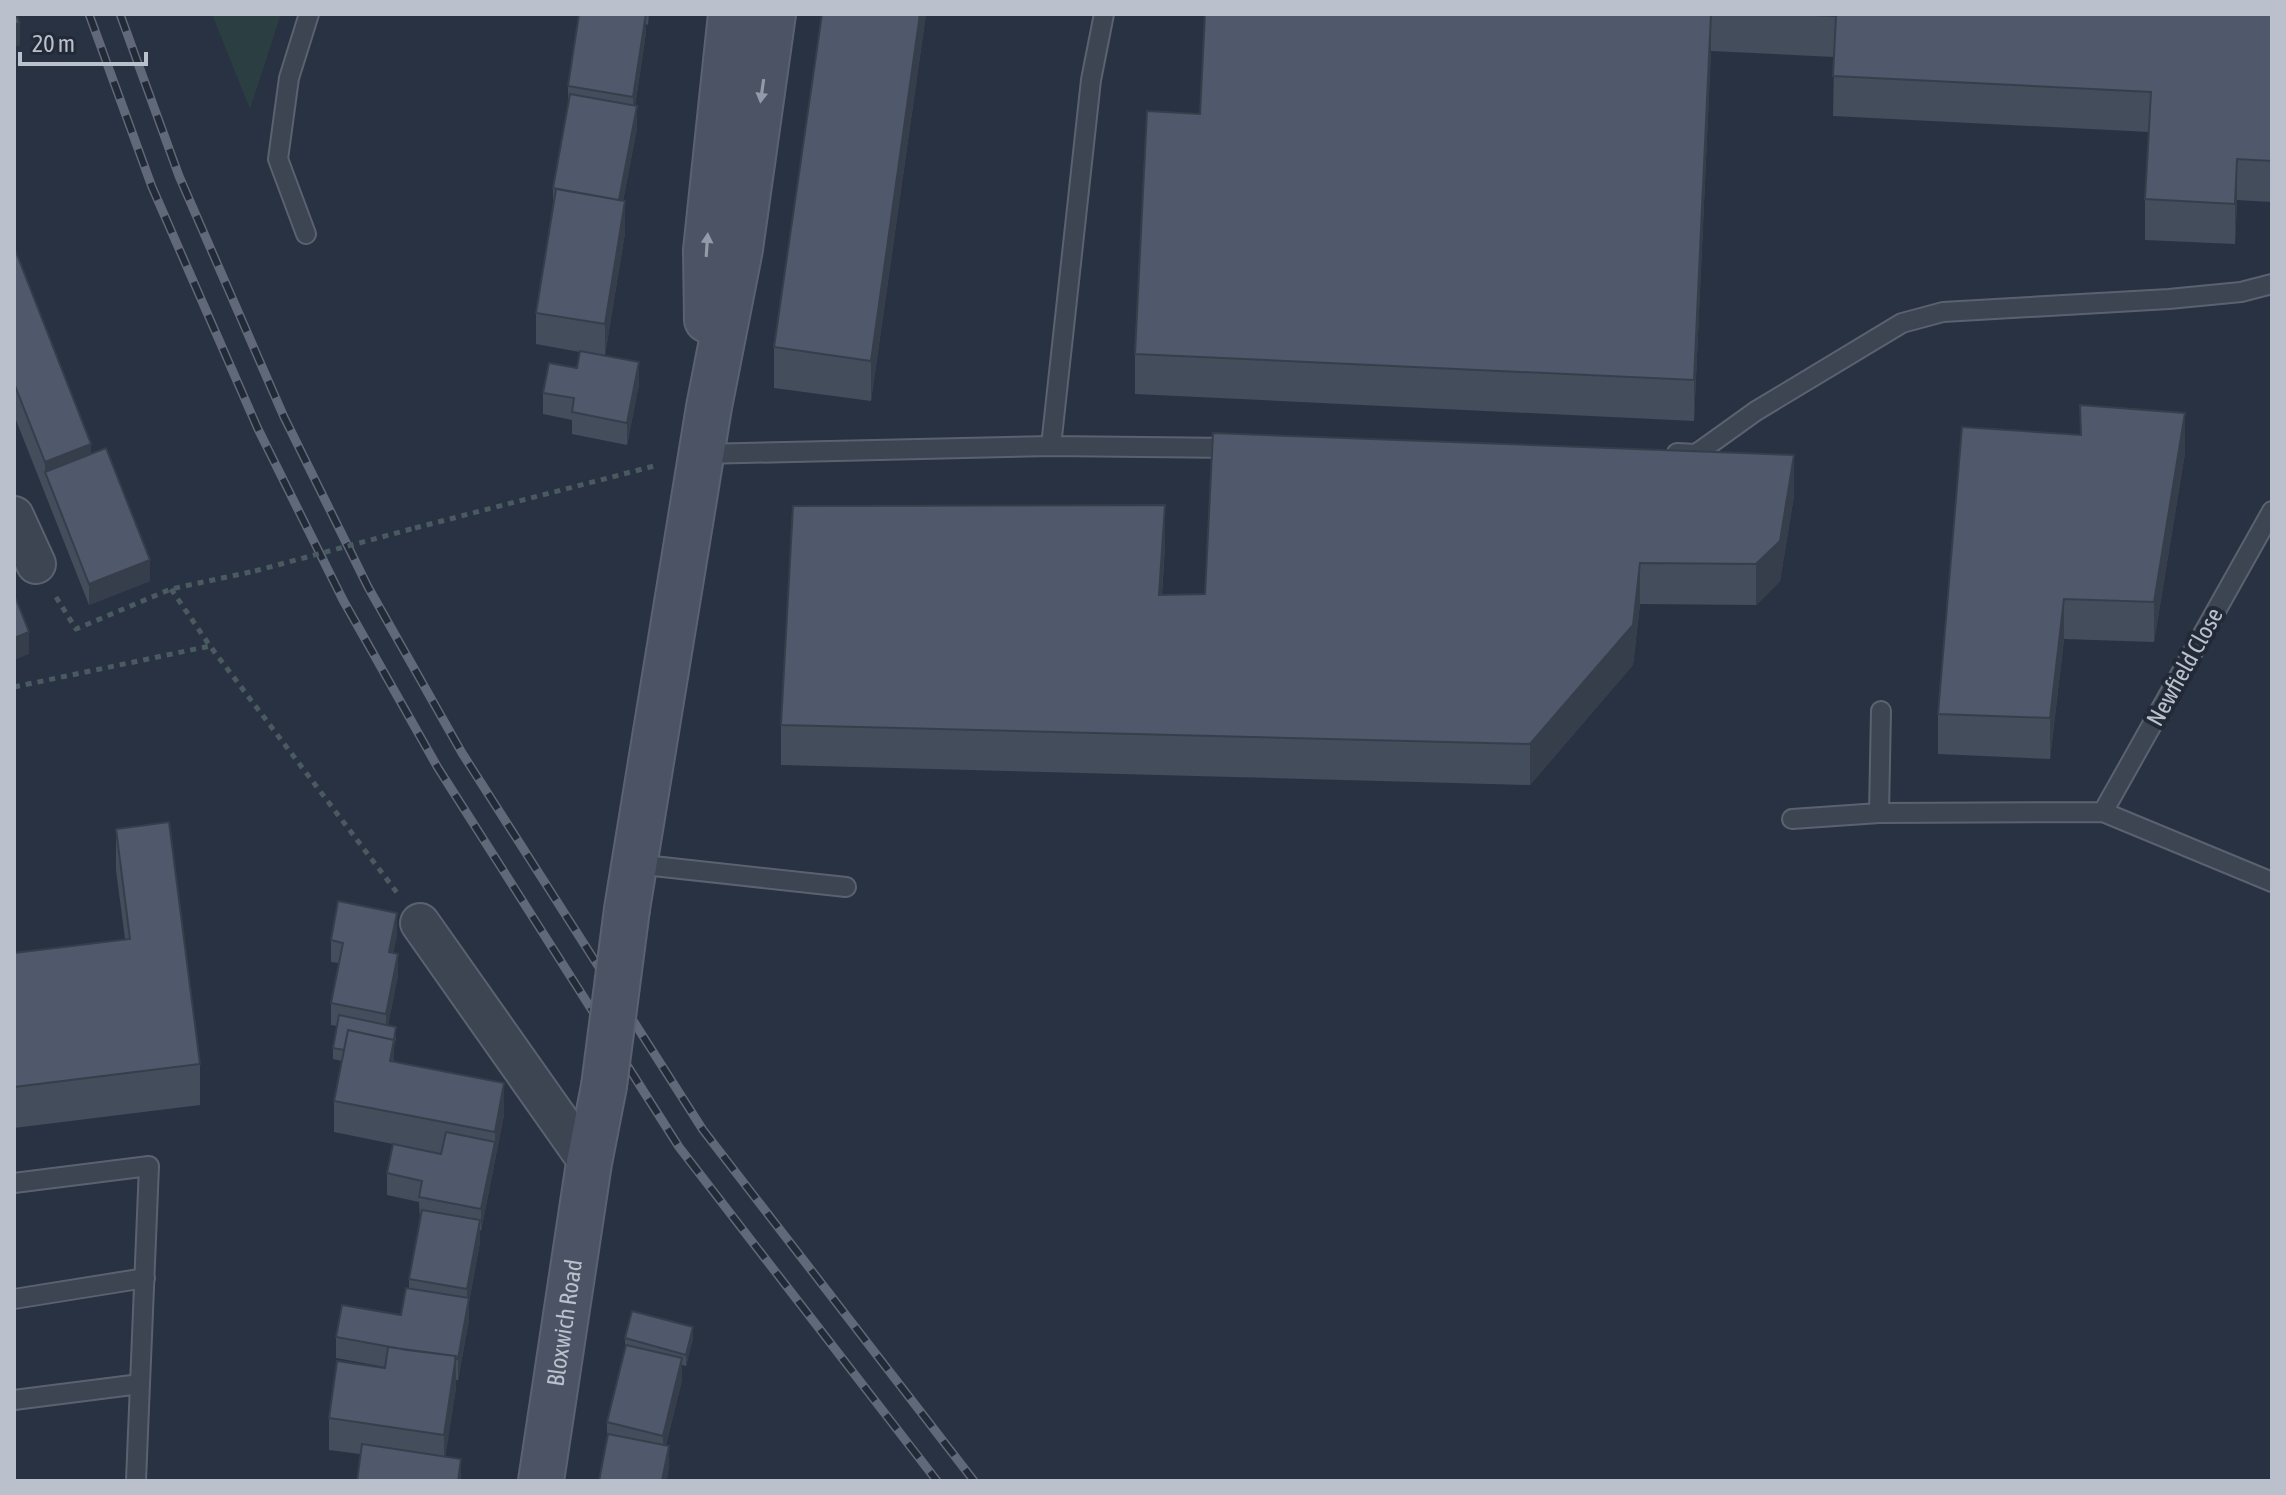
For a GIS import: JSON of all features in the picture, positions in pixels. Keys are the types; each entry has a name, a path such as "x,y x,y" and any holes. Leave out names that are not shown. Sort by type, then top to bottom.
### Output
{"main road":[{"path":"709,407 706,250 731,14"},
{"path":"709,407 740,249 773,14"},
{"name":"Bloxwich Road","path":"541,1481 589,1163 604,1086 627,909 709,407"}],"street":[{"path":"14,516 36,564"},
{"path":"420,923 589,1163"}],"lane":[{"path":"306,234 278,159 289,78 309,14"},
{"path":"1051,446 1091,80 1104,14"},
{"path":"1664,453 1696,454 1756,411 1902,323 1943,312 2169,299 2241,292 2272,284"},
{"path":"702,454 1051,446 1255,448"},
{"name":"Newfield Close","path":"2103,812 2270,519"},
{"path":"1879,813 1881,711"},
{"path":"1792,819 1879,813 2103,812 2272,882"},
{"path":"635,864 846,887"},
{"path":"14,1183 149,1166 136,1481"},
{"path":"14,1299 145,1278"},
{"path":"14,1400 140,1384"}],"path":[{"path":"36,564 76,629 171,589 255,571 702,454"},
{"path":"171,589 210,646 420,923"},
{"path":"14,687 210,646"}],"green space":[{"path":"212,14 281,14 250,109"}],"building":[{"path":"14,14 20,23 14,25"},
{"path":"579,14 646,14 633,97 568,86"},
{"path":"822,14 920,14 871,361 774,347"},
{"path":"1205,14 1711,14 1694,380 1135,354 1147,111 1200,114"},
{"path":"1788,14 2272,14 2272,161 2237,159 2235,204 2145,199 2151,92 1833,76 1836,16"},
{"path":"570,94 637,106 619,200 553,188"},
{"path":"556,189 625,201 605,324 536,313"},
{"path":"14,247 91,444 45,462 14,383"},
{"path":"580,351 639,362 627,423 572,412 574,398 543,393 549,363 577,368"},
{"path":"2080,405 2185,413 2154,602 2064,599 2050,718 1938,714 1962,427 2081,435"},
{"path":"1213,433 1794,455 1780,541 1756,564 1640,563 1633,625 1530,744 781,725 793,506 1165,505 1159,595 1205,594"},
{"path":"106,448 150,560 89,584 45,472"},
{"path":"14,594 29,632 14,638"},
{"path":"169,822 200,1064 14,1087 14,953 130,939 116,829"},
{"path":"338,901 397,913 389,952 398,954 386,1014 331,1003 343,943 331,940"},
{"path":"339,1015 396,1027 394,1040 348,1030 344,1050 333,1048"},
{"path":"348,1030 394,1040 390,1061 504,1083 495,1132 334,1101"},
{"path":"446,1132 495,1142 481,1209 419,1197 422,1181 387,1173 393,1144 441,1154"},
{"path":"422,1210 480,1220 467,1289 409,1279"},
{"path":"406,1288 469,1298 458,1359 456,1356 336,1337 342,1305 401,1315"},
{"path":"632,1311 693,1327 686,1355 625,1338"},
{"path":"626,1345 682,1358 663,1436 607,1422"},
{"path":"388,1347 456,1356 444,1435 329,1418 337,1361 385,1368"},
{"path":"608,1434 669,1446 662,1481 599,1481"},
{"path":"362,1444 461,1459 458,1481 357,1481"}],"railway":[{"path":"89,14 152,187 258,429 343,600 438,768 679,1147 937,1481"},
{"path":"120,14 179,176 284,417 368,587 462,753 703,1130 974,1481"}]}
